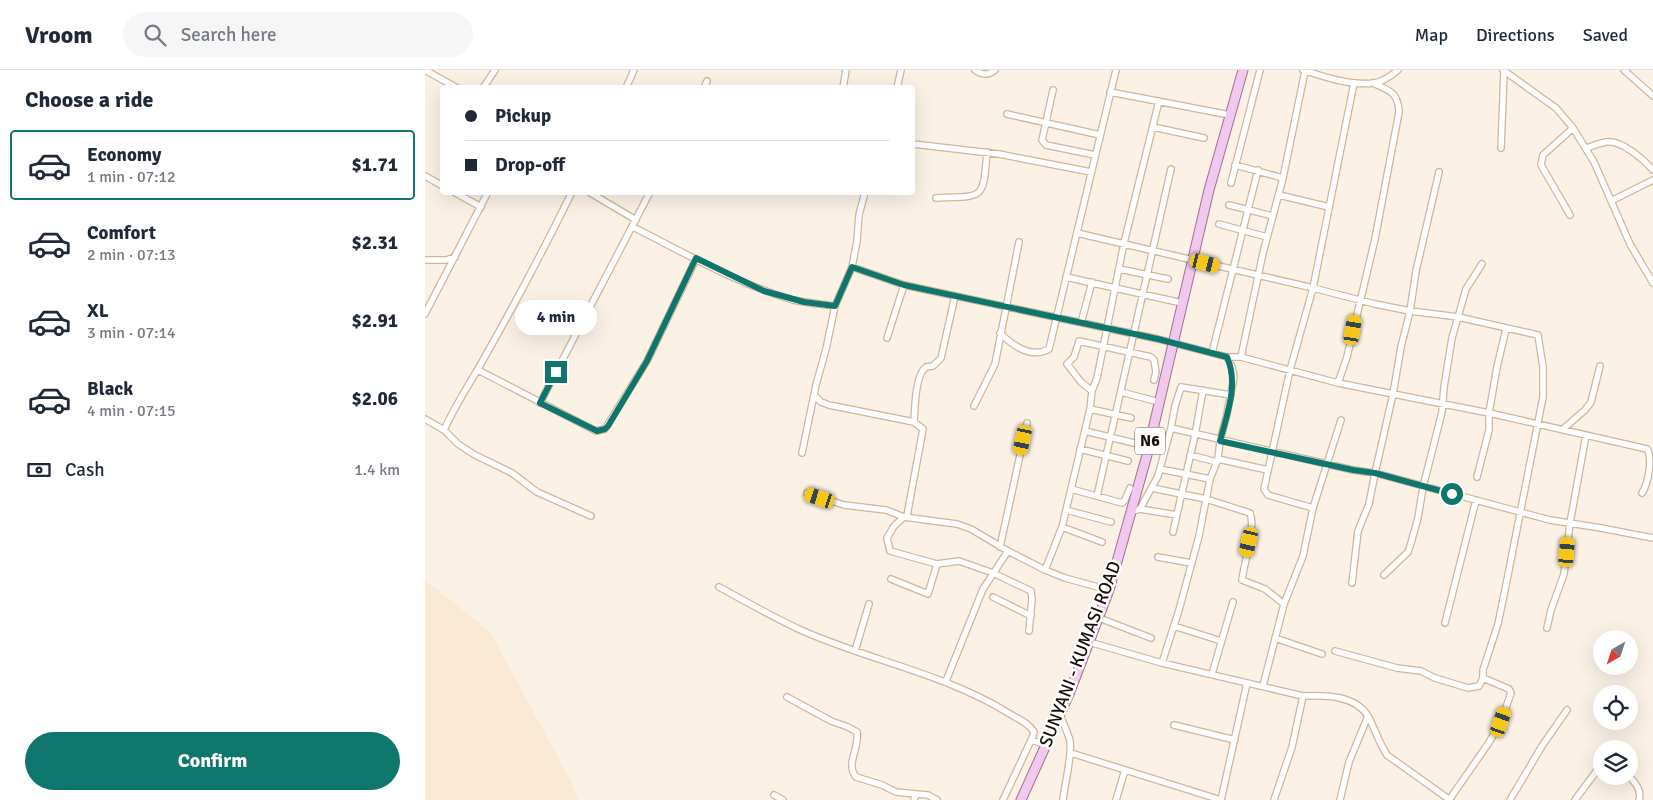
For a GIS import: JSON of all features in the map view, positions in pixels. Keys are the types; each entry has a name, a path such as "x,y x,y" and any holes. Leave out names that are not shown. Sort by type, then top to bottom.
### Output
{"main road":[{"name":"SUNYANI - KUMASI ROAD","path":"1021,800 1099,618 1136,510 1159,402 1209,190 1243,70"}],"street":[{"path":"425,70 452,85"},
{"path":"485,85 495,70"},
{"path":"626,85 634,70"},
{"path":"843,85 845,70"},
{"path":"898,85 901,70"},
{"path":"975,70 986,74 995,70"},
{"path":"1000,332 1011,344 1026,351 1037,352 1049,349 1116,70"},
{"path":"1231,183 1260,70"},
{"path":"1241,357 1258,275 1283,178 1303,70 1355,82 1373,83 1386,79 1398,70"},
{"path":"1624,70 1653,96"},
{"path":"1504,71 1556,108 1573,128 1594,162 1630,244 1653,283"},
{"path":"1501,148 1504,71"},
{"path":"705,85 707,81"},
{"path":"1313,508 1271,496 1263,489 1291,370 1313,288 1355,82"},
{"path":"1338,383 1347,357 1382,208 1399,112 1399,100 1396,96 1373,83"},
{"path":"1053,90 1042,140 1046,145 1095,155"},
{"path":"1110,92 1230,115"},
{"path":"1045,570 1062,528 1090,409 1092,391 1097,378 1124,243 1159,101"},
{"path":"1007,114 1100,135"},
{"path":"1153,127 1204,138"},
{"path":"1571,215 1541,165 1541,159 1573,128"},
{"path":"1586,148 1607,142 1615,143 1631,151 1653,170"},
{"path":"915,144 987,152 1050,162 1091,172"},
{"path":"936,198 973,196 981,191 984,183 987,152"},
{"path":"1235,165 1283,178"},
{"path":"1097,496 1171,169"},
{"path":"1213,353 1258,170"},
{"path":"1352,582 1358,531 1369,504 1410,311 1416,271 1439,172"},
{"path":"425,176 440,184"},
{"path":"1611,201 1653,180"},
{"path":"459,195 481,207"},
{"path":"425,314 487,195"},
{"path":"444,430 537,262 570,195"},
{"path":"594,195 636,220"},
{"path":"540,403 649,195"},
{"path":"802,452 835,306 852,267 859,215 864,195"},
{"path":"1279,195 1329,207"},
{"path":"1229,205 1273,216"},
{"path":"1219,224 1267,237"},
{"path":"633,227 764,291 804,302 835,306"},
{"path":"1077,233 1410,311 1458,317 1538,335 1540,339 1544,388 1506,584 1497,624 1483,670 1483,678 1479,686 1468,688 1435,678 1421,671 1397,668 1335,651"},
{"path":"974,406 995,364 1019,242"},
{"path":"425,260 441,260 455,257"},
{"path":"478,370 597,431 605,429 647,361 696,258"},
{"path":"1384,576 1408,552 1415,531 1423,487 1441,419 1448,358 1458,317 1466,289 1482,264"},
{"path":"852,267 904,285 1173,342 1227,357 1241,357 1338,383 1489,413 1647,449 1650,452 1651,458 1647,486 1642,493"},
{"path":"1119,269 1168,279"},
{"path":"1066,276 1182,303"},
{"path":"1081,323 1092,282"},
{"path":"887,338 904,285"},
{"path":"914,422 921,372 926,367 933,366 941,358 955,296"},
{"path":"1477,476 1489,430 1489,413 1506,328"},
{"path":"1092,391 1081,382 1067,363 1073,357 1079,341 1151,358 1154,360 1156,372 1154,380"},
{"path":"1162,663 1199,536 1206,499 1217,461 1233,377 1232,367 1227,357"},
{"path":"1563,429 1591,402 1600,366"},
{"path":"1177,516 1136,510 1152,488 1160,469 1179,389 1183,387 1231,395"},
{"path":"1173,532 1191,455 1203,390"},
{"path":"1121,392 1159,402"},
{"path":"814,395 821,402 829,405 914,422 923,429 924,432 905,516 893,526 887,538 890,551 937,564 959,561 993,573 1031,591 1029,631"},
{"path":"1090,409 1131,418"},
{"path":"425,419 444,430 458,444 475,455 512,473 537,492 591,516"},
{"path":"1263,686 1284,604 1303,556 1313,508 1341,420"},
{"path":"1001,547 1027,423"},
{"path":"1171,428 1220,441 1375,473 1519,513 1653,538"},
{"path":"1085,431 1134,443"},
{"path":"1547,628 1563,574 1586,435"},
{"path":"1081,449 1128,461"},
{"path":"1191,455 1268,470"},
{"path":"1160,469 1211,479"},
{"path":"1071,489 1123,503 1130,488"},
{"path":"1152,488 1206,499 1250,513 1251,529 1242,580 1265,589 1284,604"},
{"path":"807,493 844,505 886,510 905,516 964,526 1045,570 1065,578 1109,590"},
{"path":"1445,623 1476,500"},
{"path":"1066,510 1111,522"},
{"path":"1062,528 1102,542"},
{"path":"946,681 983,589 1008,551"},
{"path":"1158,557 1191,563"},
{"path":"891,579 928,594 937,564"},
{"path":"719,587 773,617 805,631 946,681 998,706 1029,726 1034,732 1003,800"},
{"path":"993,597 1031,616"},
{"path":"1212,674 1233,602"},
{"path":"855,650 869,604"},
{"path":"1099,618 1151,638"},
{"path":"1174,626 1221,641"},
{"path":"1275,638 1322,654"},
{"path":"1089,642 1162,663 1303,696 1327,695 1353,703 1368,716 1380,746 1387,756 1449,800 1501,722 1511,693 1509,689 1483,678"},
{"path":"1071,753 1221,800 1247,683"},
{"path":"1274,800 1292,747 1303,696"},
{"path":"787,698 831,721 855,729 858,741 851,768 856,777 896,792 915,797 928,796 937,800"},
{"path":"1511,800 1542,746 1567,710"},
{"path":"1059,715 1069,739 1071,753 1063,800"},
{"path":"1340,800 1349,762 1368,716"},
{"path":"1174,725 1235,740"},
{"path":"1031,740 1045,744"},
{"path":"1116,800 1125,770"},
{"path":"1575,800 1593,776"},
{"path":"1637,785 1641,795 1639,800"},
{"path":"774,795 783,800"}],"shaded area":[{"path":"425,580 490,632 573,785 578,800 425,800"}],"route":[{"path":"556,372 540,403 600,431 608,426 647,361 696,258 764,291 794,300 835,306 852,267 904,285 1158,339 1227,357 1232,367 1233,388 1220,441 1353,470 1375,473 1452,494"}]}
